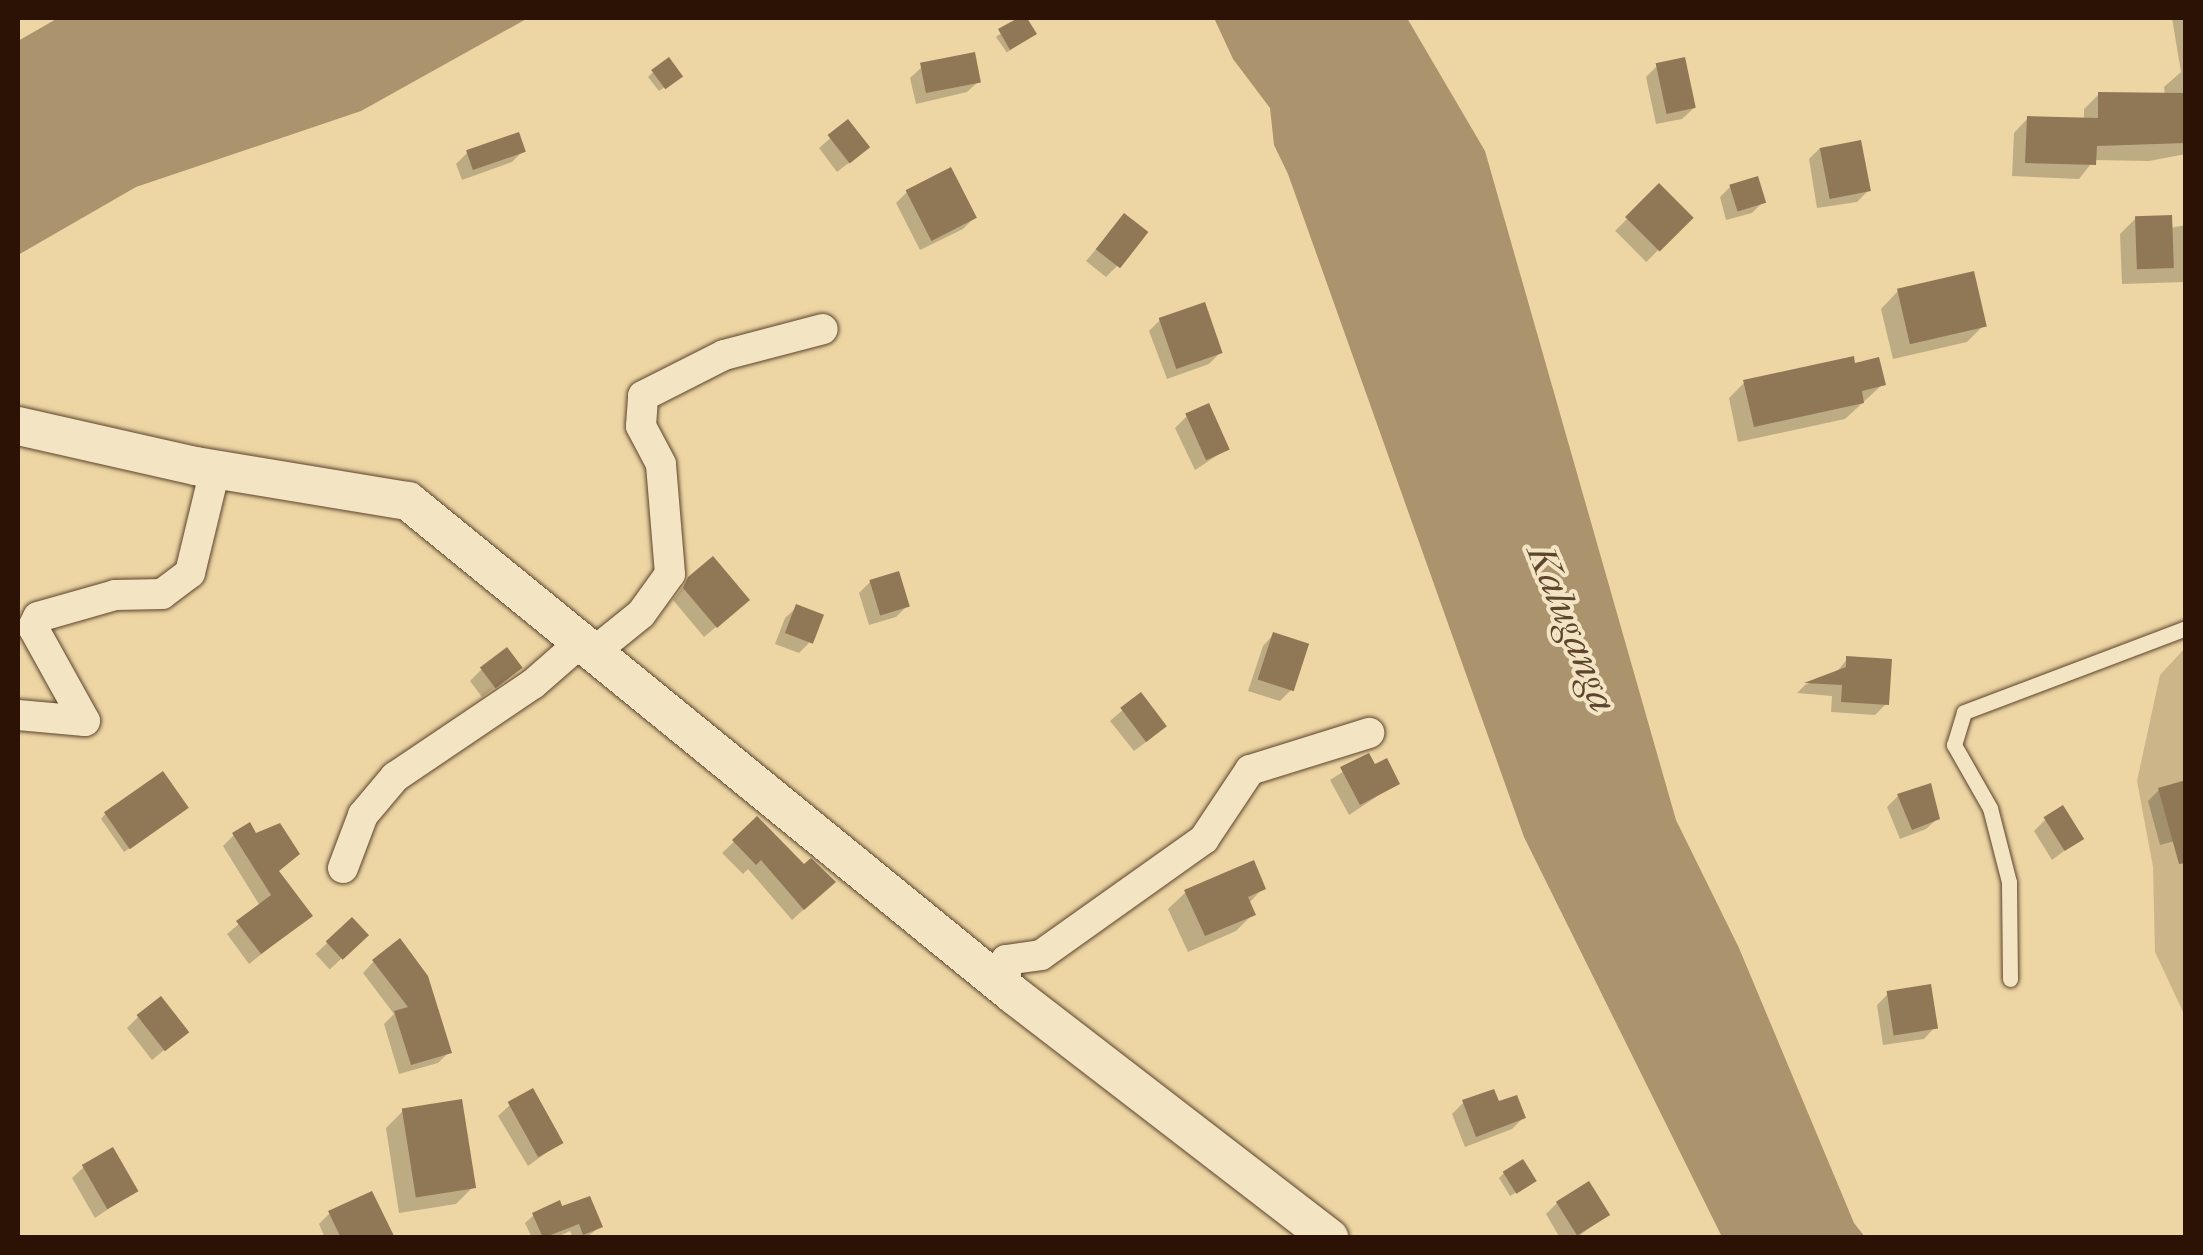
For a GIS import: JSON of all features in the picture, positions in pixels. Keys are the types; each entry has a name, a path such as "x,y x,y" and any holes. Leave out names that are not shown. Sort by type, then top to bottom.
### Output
{"street":[{"path":"343,868 363,815 395,777 641,614 670,574 661,464 640,426 643,396 724,355 823,329"},
{"path":"18,426 215,470 408,501 1006,988 1329,1238"},
{"path":"18,715 84,722 33,627 38,617 114,595 162,594 190,573 215,470"},
{"path":"1006,988 1006,960 1041,955 1204,839 1250,770 1369,733"}],"lane":[{"path":"2010,978 2009,882 1990,808 1954,744 1964,712 2186,628"}],"shaded area":[{"path":"2185,648 2185,1016 2155,952 2153,867 2137,781 2160,675"}],"water":[{"path":"58,18 528,18 361,111 136,187 18,255 18,41"},
{"name":"Kaluganga","path":"1214,18 1407,18 1485,151 1676,820 1739,948 1854,1223 1865,1237 1722,1237 1524,837 1288,174 1274,145 1270,108 1233,59"}],"building":[{"path":"1018,18 1027,18 1037,34 1010,50 998,29"},
{"path":"975,52 981,82 926,93 920,63"},
{"path":"669,57 683,76 665,89 651,70"},
{"path":"1685,57 1696,108 1666,114 1656,63"},
{"path":"2098,92 2186,93 2186,143 2097,146 2096,165 2025,163 2027,116 2098,118"},
{"path":"848,119 870,147 850,163 828,135"},
{"path":"519,132 526,152 473,170 466,150"},
{"path":"1861,140 1871,191 1830,199 1820,148"},
{"path":"951,167 977,218 931,241 906,190"},
{"path":"1758,176 1766,203 1737,212 1729,185"},
{"path":"1659,183 1694,218 1660,252 1625,217"},
{"path":"1124,213 1148,232 1120,268 1096,249"},
{"path":"2172,215 2174,268 2137,269 2135,216"},
{"path":"1974,271 1987,327 1910,344 1897,289"},
{"path":"1205,302 1223,353 1176,369 1159,318"},
{"path":"1854,356 1855,363 1879,357 1886,385 1862,391 1864,403 1754,427 1743,380"},
{"path":"1209,403 1230,450 1206,460 1185,414"},
{"path":"713,556 750,600 717,628 683,588 688,577"},
{"path":"899,571 910,606 880,615 869,580"},
{"path":"796,604 824,615 813,644 785,633"},
{"path":"1273,632 1309,644 1294,691 1258,680"},
{"path":"507,647 523,668 495,688 480,667"},
{"path":"1846,656 1892,659 1889,705 1841,702 1842,685 1804,683 1846,667"},
{"path":"1141,692 1167,726 1146,742 1120,708"},
{"path":"1369,753 1375,764 1387,758 1400,784 1360,805 1340,767"},
{"path":"163,771 189,808 130,849 104,812"},
{"path":"2186,780 2186,863 2179,864 2158,788"},
{"path":"1931,783 1940,819 1912,830 1897,794"},
{"path":"2063,805 2084,839 2065,851 2043,817"},
{"path":"757,816 804,864 811,858 836,882 804,910 761,860 756,865 732,840"},
{"path":"250,822 256,833 280,823 300,854 279,871 313,916 261,954 236,921 271,895 232,833"},
{"path":"1254,860 1266,889 1248,897 1256,915 1205,936 1184,890"},
{"path":"352,917 369,935 343,960 326,942"},
{"path":"400,938 428,976 452,1053 411,1065 394,1011 408,1007 372,960"},
{"path":"1931,984 1938,1028 1894,1035 1887,991"},
{"path":"161,996 189,1032 165,1051 137,1015"},
{"path":"533,1088 564,1143 538,1157 508,1102"},
{"path":"1494,1089 1499,1101 1517,1095 1526,1118 1476,1137 1462,1100"},
{"path":"462,1099 476,1188 416,1197 402,1109"},
{"path":"113,1147 138,1191 107,1209 82,1165"},
{"path":"1523,1159 1537,1181 1516,1194 1503,1172"},
{"path":"1589,1181 1610,1215 1577,1236 1556,1202"},
{"path":"372,1191 395,1238 341,1238 328,1211"},
{"path":"590,1196 603,1227 583,1235 579,1224 543,1238 532,1213 560,1200 562,1206"}]}
